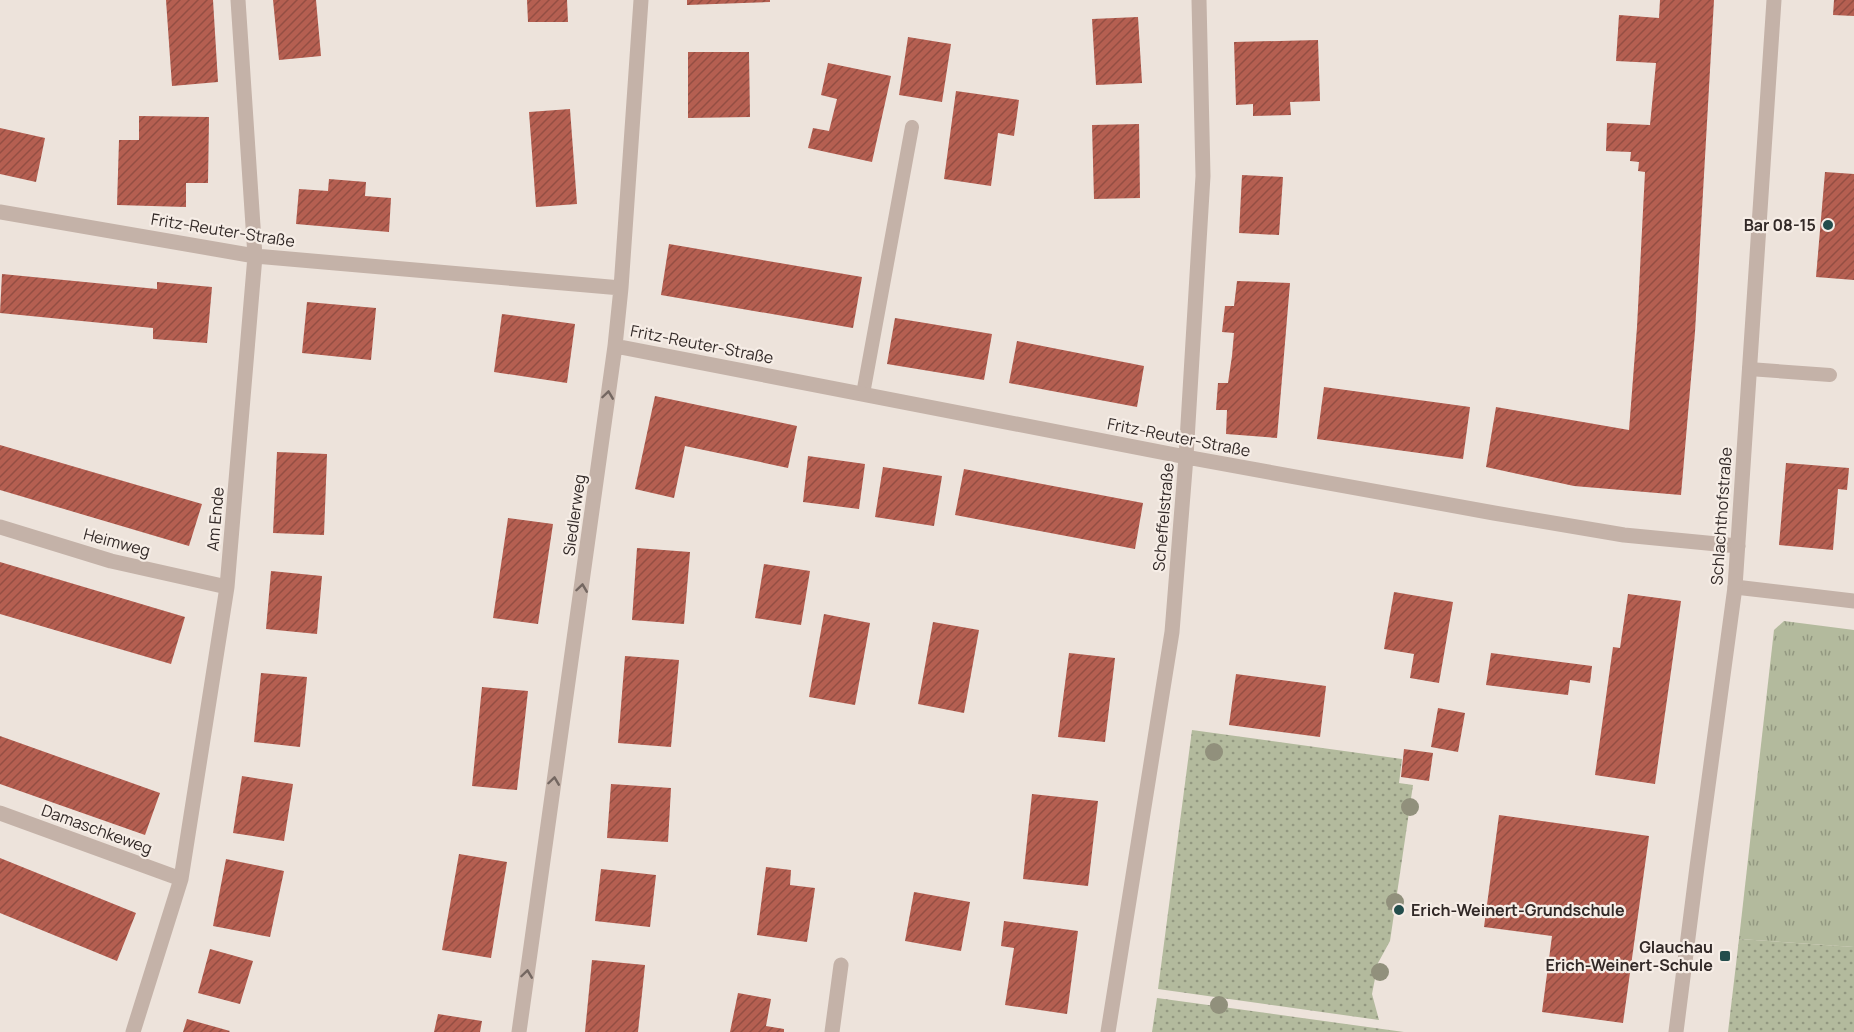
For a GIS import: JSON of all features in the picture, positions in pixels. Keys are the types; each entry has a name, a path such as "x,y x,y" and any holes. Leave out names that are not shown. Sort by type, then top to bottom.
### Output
{"street":[{"name":"Am Ende","path":"133,1032 181,879 227,588 255,256 238,0"},
{"name":"Siedlerweg","path":"519,1032 615,346 641,0"},
{"name":"Scheffelstraße","path":"1108,1032 1172,632 1186,457 1203,176 1199,0"},
{"name":"Schlachthofstraße","path":"1676,1032 1735,587 1774,0"},
{"name":"Fritz-Reuter-Straße","path":"0,212 255,256 621,288"},
{"name":"Fritz-Reuter-Straße","path":"615,346 1186,457 1482,511 1624,535 1738,546"},
{"name":"Heimweg","path":"0,527 111,561 227,588"},
{"path":"1735,587 1854,601"},
{"name":"Damaschkeweg","path":"0,813 181,879"},
{"path":"832,1032 841,965"}],"lane":[{"path":"863,394 912,127"},
{"path":"1749,369 1830,375"}],"green space":[{"path":"1784,621 1854,630 1854,947 1739,939 1774,630"},
{"path":"1192,730 1402,759 1399,783 1413,785 1390,941 1378,963 1372,994 1379,1020 1158,989"},
{"path":"1739,939 1854,947 1854,1032 1728,1032"},
{"path":"1157,998 1404,1032 1152,1032"}],"building":[{"path":"166,0 213,0 218,82 172,86"},
{"path":"273,0 316,0 321,56 279,60"},
{"path":"527,0 567,0 568,22 528,22"},
{"path":"687,0 770,0 770,2 687,5"},
{"path":"1660,0 1714,0 1695,332 1681,495 1574,486 1486,467 1496,407 1629,430 1645,172 1638,171 1639,162 1630,161 1631,152 1606,151 1607,123 1650,125 1656,63 1616,61 1619,15 1659,18"},
{"path":"1834,0 1854,0 1854,16 1833,15"},
{"path":"1138,17 1142,83 1096,85 1092,19"},
{"path":"908,37 951,44 942,102 899,95"},
{"path":"1318,40 1320,101 1290,102 1291,115 1253,116 1253,104 1236,105 1234,42"},
{"path":"688,52 749,52 750,117 688,118"},
{"path":"828,63 891,76 872,162 808,148 813,128 829,131 837,99 821,95"},
{"path":"956,91 1019,100 1014,136 998,133 991,186 944,179"},
{"path":"570,109 577,204 536,207 529,112"},
{"path":"139,116 209,117 208,183 186,183 186,207 117,205 119,140 139,140"},
{"path":"1139,124 1140,198 1094,199 1092,125"},
{"path":"0,128 45,138 36,182 0,174"},
{"path":"1825,172 1854,174 1854,280 1816,277"},
{"path":"1242,175 1283,177 1279,235 1239,233"},
{"path":"329,179 366,182 365,196 391,198 389,232 296,224 299,189 328,191"},
{"path":"669,244 862,277 853,328 661,295"},
{"path":"2,274 157,289 157,282 212,287 207,343 153,339 153,328 0,313"},
{"path":"1237,281 1290,283 1277,438 1226,434 1227,410 1216,410 1218,383 1228,383 1234,333 1222,332 1225,306 1234,306"},
{"path":"307,302 376,308 371,360 302,353"},
{"path":"502,314 575,324 567,383 494,372"},
{"path":"895,318 992,334 984,380 887,364"},
{"path":"1017,341 1144,366 1137,407 1009,383"},
{"path":"1324,387 1470,407 1463,459 1317,439"},
{"path":"655,396 797,426 788,468 685,446 674,498 635,489"},
{"path":"0,445 202,504 189,546 0,490"},
{"path":"277,452 327,454 324,535 273,533"},
{"path":"808,456 865,464 859,509 803,502"},
{"path":"1786,463 1849,468 1847,490 1838,489 1833,550 1779,545"},
{"path":"883,467 942,476 934,526 875,517"},
{"path":"964,469 1143,503 1135,549 955,515"},
{"path":"508,518 553,524 538,624 493,618"},
{"path":"637,548 690,552 684,624 632,620"},
{"path":"0,562 185,617 171,664 0,614"},
{"path":"764,564 810,571 801,625 755,618"},
{"path":"271,571 322,576 317,634 266,629"},
{"path":"1394,592 1453,602 1439,683 1410,678 1414,654 1384,649"},
{"path":"1628,594 1681,601 1655,784 1595,775 1613,647 1620,648"},
{"path":"824,614 870,623 855,705 809,697"},
{"path":"933,622 979,630 964,713 918,704"},
{"path":"1069,653 1115,658 1105,742 1058,737"},
{"path":"1491,653 1592,666 1590,683 1570,680 1568,695 1486,685"},
{"path":"625,656 679,660 671,747 618,743"},
{"path":"261,673 307,677 300,747 254,742"},
{"path":"1236,674 1326,686 1320,737 1229,725"},
{"path":"482,687 528,691 517,790 472,786"},
{"path":"1438,708 1465,713 1458,752 1431,747"},
{"path":"0,736 160,793 145,835 0,784"},
{"path":"1404,749 1433,753 1429,781 1401,777"},
{"path":"242,776 293,784 284,841 233,833"},
{"path":"611,784 671,788 668,842 607,838"},
{"path":"1032,794 1098,801 1088,886 1023,879"},
{"name":"Erich-Weinert-Grundschule","path":"1499,815 1649,836 1623,1023 1542,1012 1552,936 1484,927"},
{"path":"459,854 507,862 491,958 442,950"},
{"path":"0,858 136,913 117,961 0,913"},
{"path":"226,859 284,871 270,937 213,926"},
{"path":"766,867 791,870 790,885 815,888 807,942 757,935"},
{"path":"601,869 656,875 650,927 595,921"},
{"path":"914,892 970,902 961,951 905,941"},
{"path":"1004,921 1078,931 1067,1014 1005,1005 1014,948 1001,946"},
{"path":"210,949 253,961 240,1004 198,993"},
{"path":"592,960 645,965 638,1032 585,1032"},
{"path":"738,993 771,999 766,1026 784,1029 784,1032 730,1032"},
{"path":"438,1014 482,1021 480,1032 434,1032"},
{"path":"187,1019 230,1031 183,1032"}],"place":[{"name":"Bar 08-15","path":"1828,225"},
{"name":"Erich-Weinert-Grundschule","path":"1399,910"},
{"name":"Glauchau Erich-Weinert-Schule","path":"1725,956"}]}
